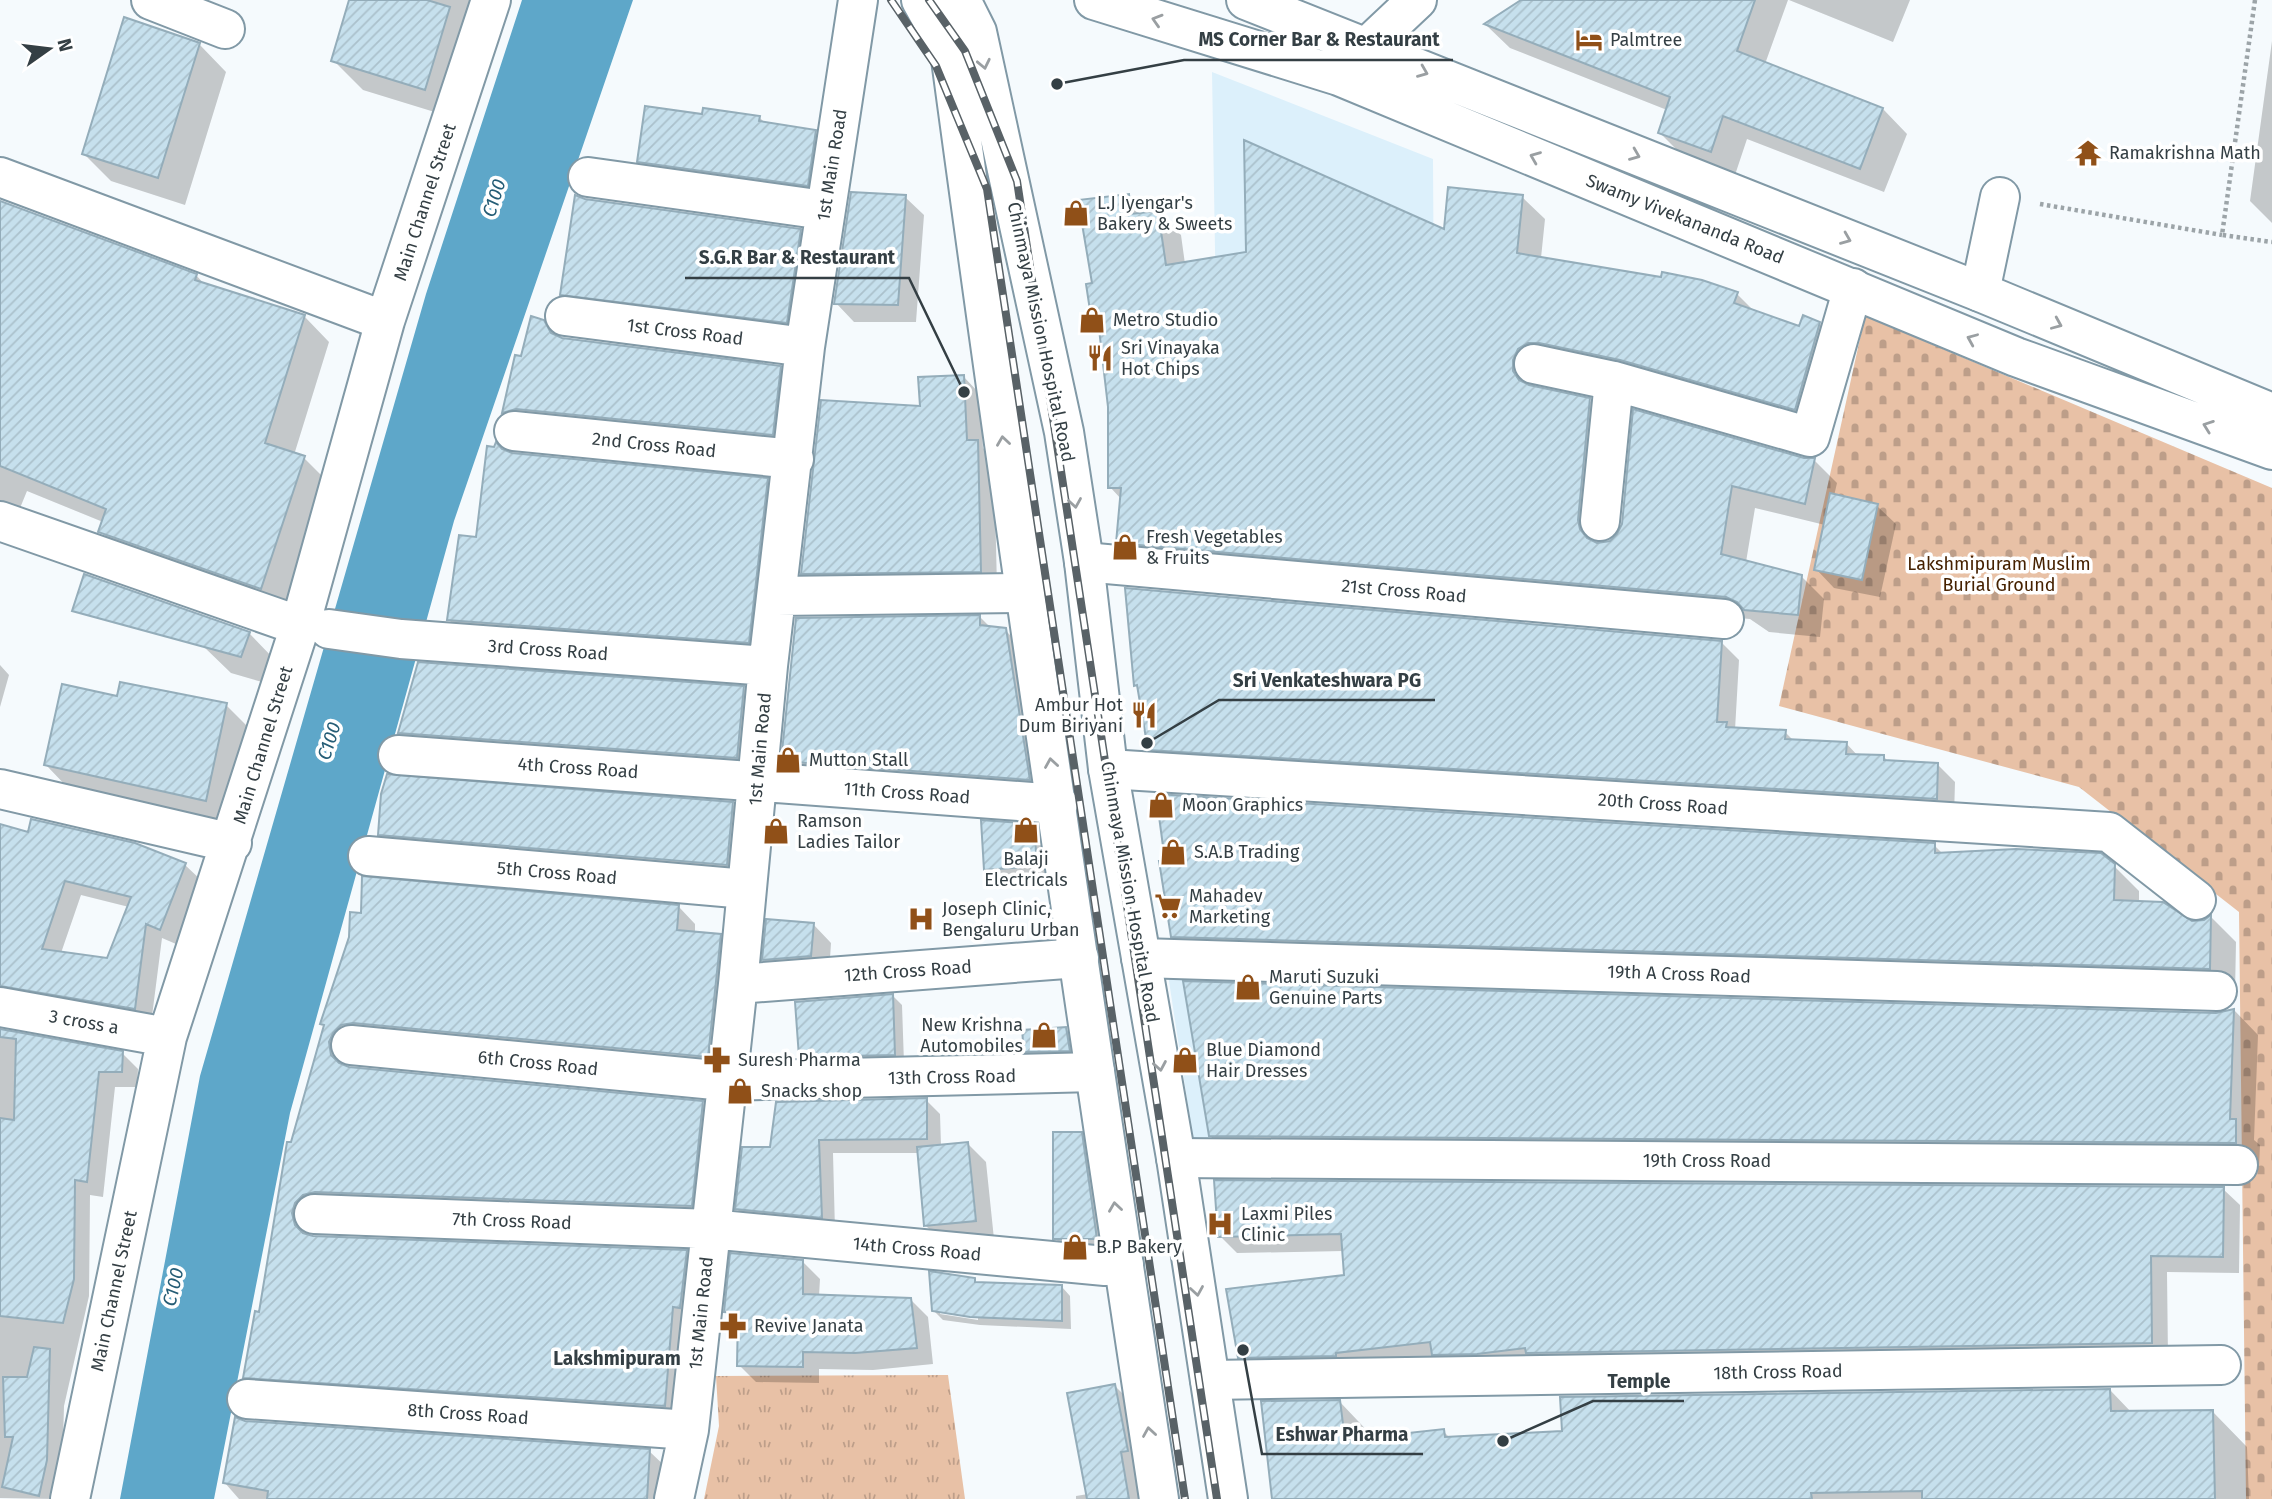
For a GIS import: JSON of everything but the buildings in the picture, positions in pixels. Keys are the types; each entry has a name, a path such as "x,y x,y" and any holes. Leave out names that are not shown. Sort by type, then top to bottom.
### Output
{"street":[{"path":"151,0 225,29"},
{"name":"Main Channel Street","path":"70,1499 167,1037 232,843 314,628 385,321 491,0"},
{"name":"1st Main Road","path":"674,1499 689,1430 725,1081 738,984 768,666 805,348 858,0"},
{"path":"921,0 950,52 1023,593 1058,804 1159,1499"},
{"name":"Chinmaya Mission Hospital Road","path":"961,0 977,32 1064,432 1084,562 1108,769 1177,1158 1228,1499"},
{"name":"Swamy Vivekananda Road","path":"1094,0 1339,76 2017,357 2272,450"},
{"path":"1246,0 1980,292 2272,413"},
{"path":"1339,76 1364,48 1418,0"},
{"path":"0,177 385,321"},
{"path":"588,177 824,210"},
{"path":"1980,292 2000,197"},
{"path":"1534,364 1614,381 1810,437 1853,288"},
{"name":"1st Cross Road","path":"565,316 805,348"},
{"path":"1600,521 1614,381"},
{"name":"2nd Cross Road","path":"514,431 794,459"},
{"name":"3rd Cross Road","path":"0,521 314,628 401,639 768,666"},
{"name":"21st Cross Road","path":"1084,562 1724,619"},
{"path":"777,596 1023,593"},
{"name":"4th Cross Road","path":"398,755 757,782"},
{"name":"20th Cross Road","path":"1108,769 2109,832 2196,900"},
{"name":"11th Cross Road","path":"757,782 1058,804"},
{"path":"0,789 232,843"},
{"name":"5th Cross Road","path":"368,856 746,890"},
{"name":"12th Cross Road","path":"738,984 1079,958"},
{"name":"19th A Cross Road","path":"1141,958 2217,990"},
{"name":"3 cross a","path":"0,1007 167,1037"},
{"name":"6th Cross Road","path":"351,1045 725,1081"},
{"name":"13th Cross Road","path":"725,1081 1095,1072"},
{"name":"19th Cross Road","path":"1177,1158 2238,1165"},
{"name":"7th Cross Road","path":"314,1214 710,1229"},
{"name":"14th Cross Road","path":"710,1229 1105,1266 1124,1265"},
{"name":"18th Cross Road","path":"1210,1380 2221,1364"},
{"name":"8th Cross Road","path":"247,1399 689,1430"}],"path":[{"path":"2222,235 2255,0"},
{"path":"2000,197 2272,242"}],"shaded area":[{"path":"1212,72 1433,159 1435,496 1219,485"},
{"path":"1167,968 1256,969 1254,1152 1195,1152"}],"green space":[{"name":"Lakshmipuram Muslim Burial Ground","path":"1865,316 2272,488 2272,1499 2246,1499 2239,912 2079,787 1779,706"},
{"path":"948,1375 965,1499 704,1499 719,1426 716,1376"}],"water":[{"name":"C100","path":"522,0 633,0 454,521 290,1113 214,1499 120,1499 200,1076 426,294"}],"railway":[{"path":"891,0 936,66 987,189 1185,1499"},
{"path":"929,0 965,51 1017,181 1217,1499"}],"place":[{"name":"Palmtree","path":"1589,40"},
{"name":"MS Corner Bar & Restaurant","path":"1057,84"},
{"name":"Ramakrishna Math","path":"2088,153"},
{"name":"L.J Iyengar's Bakery & Sweets","path":"1076,213"},
{"name":"Metro Studio","path":"1092,320"},
{"name":"Sri Vinayaka Hot Chips","path":"1100,358"},
{"name":"S.G.R Bar & Restaurant","path":"964,392"},
{"name":"Fresh Vegetables & Fruits","path":"1125,547"},
{"name":"Ambur Hot Dum Biriyani","path":"1144,715"},
{"name":"Sri Venkateshwara PG","path":"1147,743"},
{"name":"Mutton Stall","path":"788,760"},
{"name":"Moon Graphics","path":"1161,805"},
{"name":"Balaji Electricals","path":"1026,830"},
{"name":"Ramson Ladies Tailor","path":"776,831"},
{"name":"S.A.B Trading","path":"1173,852"},
{"name":"Mahadev Marketing","path":"1168,906"},
{"name":"Joseph Clinic, Bengaluru Urban","path":"921,919"},
{"name":"Maruti Suzuki Genuine Parts","path":"1248,987"},
{"name":"New Krishna Automobiles","path":"1044,1035"},
{"name":"Suresh Pharma","path":"717,1060"},
{"name":"Blue Diamond Hair Dresses","path":"1185,1060"},
{"name":"Snacks shop","path":"740,1091"},
{"name":"Laxmi Piles Clinic","path":"1220,1224"},
{"name":"B.P Bakery","path":"1075,1247"},
{"name":"Revive Janata","path":"733,1326"},
{"name":"Eshwar Pharma","path":"1243,1350"},
{"name":"Temple","path":"1503,1441"}],"district":[{"name":"Lakshmipuram","path":"617,1358"}]}
